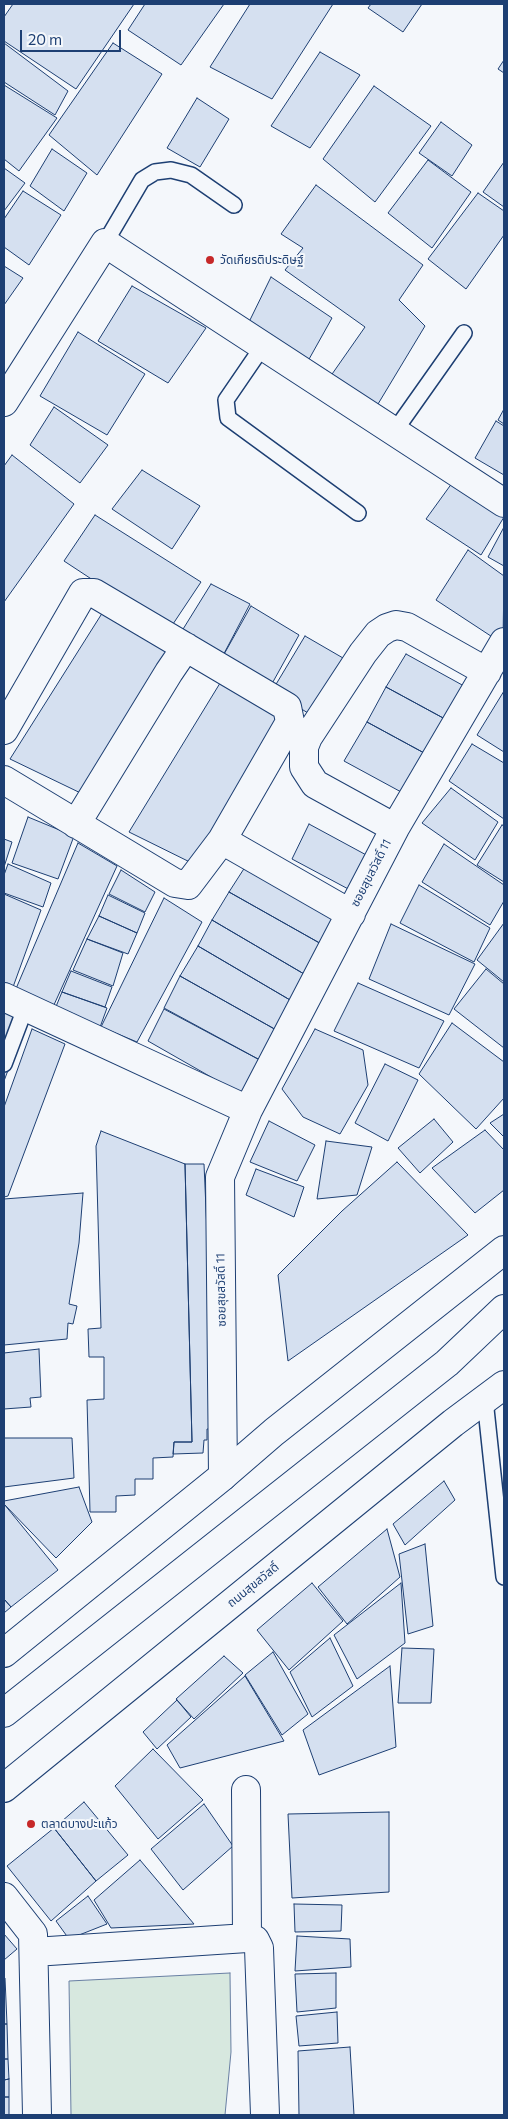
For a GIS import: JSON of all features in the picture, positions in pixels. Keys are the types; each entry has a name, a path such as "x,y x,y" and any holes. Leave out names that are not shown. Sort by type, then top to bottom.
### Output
{"street":[{"path":"4,402 105,243 504,503"},
{"path":"4,730 83,593 94,593 287,707 290,722 222,840 188,885 175,883 4,780"},
{"path":"394,828 315,784 304,768 304,747 308,737 363,653 378,634 396,625 406,627 487,672"},
{"name":"ซอยสุขสวัสดิ์ 11","path":"223,1476 220,1177 248,1110 394,828 504,642"},
{"path":"76,824 186,647"},
{"path":"222,840 351,914"},
{"path":"15,1001 248,1110"},
{"path":"4,1653 223,1476 274,1432 504,1250"},
{"path":"447,1363 504,1309"},
{"path":"4,1713 447,1363 504,1323"},
{"name":"ถนนสุขสวัสดิ์","path":"4,1788 453,1423 504,1385"},
{"path":"246,1790 247,1938"},
{"path":"4,1897 33,1934 37,2115"},
{"path":"34,1952 247,1938 255,1940 259,1948 265,2115"}],"lane":[{"path":"105,243 142,180 154,172 171,170 191,175 234,205"},
{"path":"394,432 464,333"},
{"path":"262,346 226,400 228,418 358,513"},
{"path":"4,1064 15,1001"},
{"path":"486,1410 504,1577"}],"shaded area":[{"path":"230,1973 231,2052 225,2115 71,2115 69,1981"}],"building":[{"path":"13,4 134,4 76,89 4,41 4,17"},
{"path":"145,4 224,4 181,65 128,30"},
{"path":"250,4 333,4 272,99 210,67"},
{"path":"371,4 422,4 403,32 368,8"},
{"path":"4,43 68,91 55,115 4,82"},
{"path":"113,43 162,74 97,175 49,135"},
{"path":"320,52 360,75 310,148 271,126"},
{"path":"504,60 504,73 498,69"},
{"path":"4,85 57,118 19,171 4,159"},
{"path":"374,86 431,126 375,202 323,159"},
{"path":"197,98 229,119 200,167 167,148"},
{"path":"441,122 472,145 452,176 419,153"},
{"path":"52,149 87,173 64,211 30,186"},
{"path":"428,160 471,192 432,248 388,213"},
{"path":"504,162 504,207 483,192"},
{"path":"4,168 25,183 4,211"},
{"path":"316,185 423,265 399,300 425,326 375,409 330,377 365,327 285,270 303,248 281,234"},
{"path":"23,191 61,215 29,265 4,247 4,219"},
{"path":"478,193 504,211 504,235 466,289 428,259"},
{"path":"4,266 23,278 4,305"},
{"path":"271,277 332,318 308,361 249,322"},
{"path":"132,286 206,328 168,383 98,341"},
{"path":"78,332 145,374 107,435 40,396"},
{"path":"54,407 108,445 80,483 30,445"},
{"path":"504,409 504,424 498,420"},
{"path":"496,421 504,426 504,475 475,458"},
{"path":"12,455 74,504 4,602 4,466"},
{"path":"142,470 200,506 172,549 112,509"},
{"path":"455,479 504,509 504,517 481,555 426,519"},
{"path":"95,515 201,582 169,630 64,561"},
{"path":"504,527 504,566 488,557"},
{"path":"468,550 504,576 503,644 436,600"},
{"path":"211,584 250,604 218,665 180,634"},
{"path":"113,596 186,647 91,798 10,759"},
{"path":"251,606 299,635 269,689 218,665"},
{"path":"305,636 343,658 308,713 272,691"},
{"path":"406,654 464,686 445,719 386,687"},
{"path":"225,675 300,713 206,870 129,832"},
{"path":"386,687 445,719 426,754 367,722"},
{"path":"504,691 504,752 477,735"},
{"path":"367,722 426,754 403,793 344,761"},
{"path":"472,744 504,763 504,819 449,781"},
{"path":"451,788 498,822 475,860 422,823"},
{"path":"28,817 74,836 58,879 12,863"},
{"path":"309,824 370,857 352,891 292,859"},
{"path":"502,825 504,826 504,882 477,865"},
{"path":"4,839 12,842 4,867"},
{"path":"78,843 117,866 53,1007 15,991"},
{"path":"444,844 504,885 504,901 490,925 422,882"},
{"path":"8,864 51,883 43,907 4,893 4,875"},
{"path":"247,864 346,924 332,950 229,892"},
{"path":"121,870 155,892 145,912 109,894"},
{"path":"419,885 490,928 474,962 400,923"},
{"path":"229,892 332,950 316,981 212,920"},
{"path":"4,894 41,910 13,987 4,983"},
{"path":"108,895 145,913 137,933 99,916"},
{"path":"164,898 202,922 137,1042 101,1027"},
{"path":"99,916 137,933 128,954 87,939"},
{"path":"212,920 316,981 302,1007 198,946"},
{"path":"504,923 504,982 477,960"},
{"path":"391,924 475,964 449,1015 369,979"},
{"path":"87,939 123,953 113,986 73,970"},
{"path":"198,946 302,1007 287,1036 180,976"},
{"path":"486,969 504,984 504,1048 454,1009"},
{"path":"71,971 112,987 105,1007 62,992"},
{"path":"180,976 287,1036 271,1066 164,1008"},
{"path":"358,983 444,1021 419,1068 334,1031"},
{"path":"62,992 107,1008 99,1030 55,1009"},
{"path":"164,1009 271,1066 253,1101 148,1041"},
{"path":"4,1010 27,1019 4,1081"},
{"path":"452,1023 504,1062 504,1098 476,1129 419,1074"},
{"path":"32,1029 65,1044 8,1196 4,1197 4,1107"},
{"path":"315,1029 363,1050 368,1085 340,1134 303,1117 282,1089"},
{"path":"385,1064 418,1080 388,1141 355,1123"},
{"path":"504,1114 504,1137 490,1123"},
{"path":"434,1119 453,1142 420,1173 398,1148"},
{"path":"269,1121 315,1145 297,1181 250,1162"},
{"path":"485,1130 504,1150 504,1190 475,1213 432,1168"},
{"path":"101,1131 185,1164 192,1442 174,1442 173,1457 153,1458 153,1479 135,1479 135,1495 116,1496 116,1512 90,1512 87,1400 104,1399 104,1357 89,1357 88,1329 101,1328 96,1146"},
{"path":"326,1141 372,1147 357,1195 317,1199"},
{"path":"397,1162 468,1235 288,1361 278,1275 342,1211"},
{"path":"185,1164 204,1164 211,1321 211,1429 207,1429 207,1440 204,1440 203,1453 173,1454 174,1442 192,1442"},
{"path":"256,1169 304,1187 294,1217 246,1195"},
{"path":"83,1193 79,1243 69,1304 77,1306 73,1324 68,1323 67,1339 4,1345 4,1199"},
{"path":"39,1349 41,1397 30,1398 31,1407 4,1409 4,1353"},
{"path":"4,1438 72,1438 74,1478 4,1487"},
{"path":"444,1481 455,1500 405,1545 393,1524"},
{"path":"79,1487 92,1522 56,1558 4,1504 4,1501"},
{"path":"4,1504 58,1570 11,1607 4,1599"},
{"path":"387,1529 400,1577 347,1624 318,1587"},
{"path":"425,1544 433,1626 408,1634 399,1554"},
{"path":"312,1583 343,1621 289,1670 257,1630"},
{"path":"401,1583 405,1643 357,1679 334,1635"},
{"path":"4,1599 11,1607 4,1613"},
{"path":"330,1638 353,1686 312,1717 290,1672"},
{"path":"402,1648 434,1649 431,1703 398,1703"},
{"path":"273,1652 308,1714 282,1735 245,1675"},
{"path":"224,1656 243,1673 194,1719 176,1699"},
{"path":"390,1666 396,1747 319,1775 303,1730"},
{"path":"245,1676 284,1741 180,1768 167,1745"},
{"path":"177,1700 191,1717 157,1749 143,1732"},
{"path":"153,1749 203,1800 158,1839 115,1786"},
{"path":"84,1802 128,1855 96,1881 54,1828"},
{"path":"204,1804 233,1846 183,1890 151,1849"},
{"path":"389,1812 389,1892 292,1898 288,1814"},
{"path":"54,1828 96,1881 51,1921 7,1866"},
{"path":"140,1860 194,1924 111,1928 94,1900"},
{"path":"88,1896 107,1924 69,1939 56,1921"},
{"path":"294,1904 342,1905 341,1931 295,1932"},
{"path":"4,1934 17,1949 4,1960"},
{"path":"297,1936 350,1939 351,1967 295,1971"},
{"path":"336,1973 336,2008 297,2012 295,1974"},
{"path":"5,1978 7,2024 4,2024"},
{"path":"337,2012 338,2043 299,2046 296,2016"},
{"path":"4,2024 7,2024 8,2059 4,2059"},
{"path":"350,2047 354,2115 299,2115 298,2051"},
{"path":"4,2059 8,2059 9,2079 4,2080"},
{"path":"9,2079 9,2097 4,2097 4,2080"},
{"path":"4,2097 9,2097 9,2115 4,2115"}],"place":[{"name":"วัดเกียรติประดิษฐ์","path":"210,260"},
{"name":"ตลาดบางปะแก้ว","path":"31,1824"}]}
